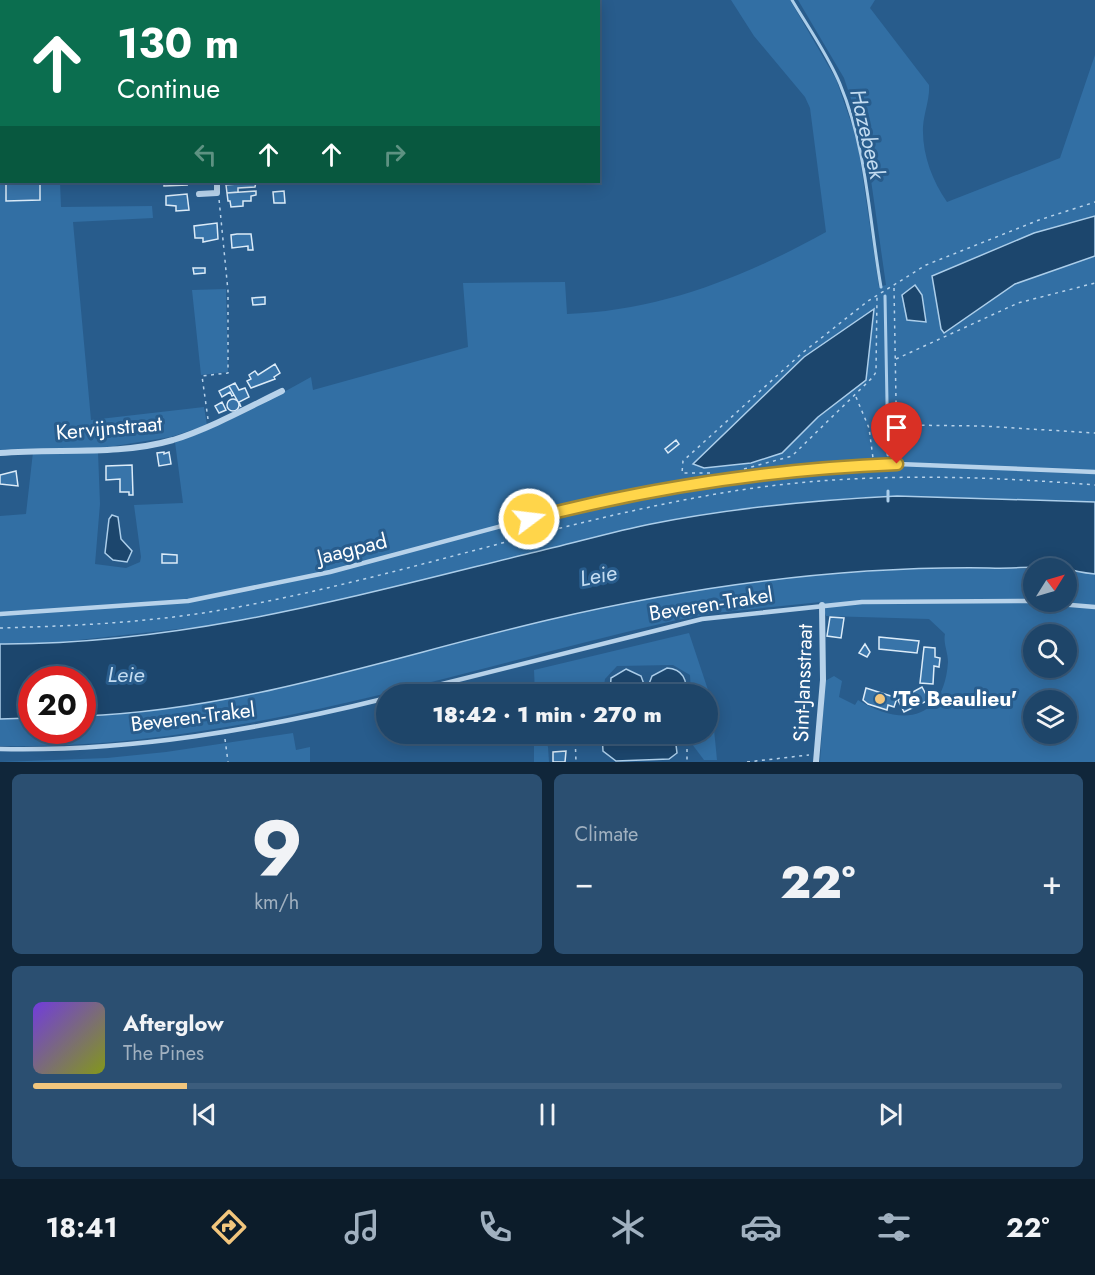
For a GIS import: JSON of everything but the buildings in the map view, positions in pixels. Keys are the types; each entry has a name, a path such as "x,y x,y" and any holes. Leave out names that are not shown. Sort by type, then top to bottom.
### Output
{"street":[{"path":"199,194 218,192 217,183"},
{"name":"Kervijnstraat","path":"0,453 142,446 172,440 209,427 282,391"},
{"name":"Sint-Jansstraat","path":"817,758 823,680 822,605"}],"lane":[{"name":"Jaagpad","path":"0,614 188,601 330,572 565,509 706,481 827,467 897,464 1095,472"},
{"name":"Beveren-Trakel","path":"441,684 669,626 732,615 822,605 942,599 1023,601"},
{"name":"Beveren-Trakel","path":"1077,605 1095,607"},
{"name":"Beveren-Trakel","path":"0,749 106,744 224,731 288,721 376,701"}],"path":[{"path":"209,427 202,376 228,373 228,291 218,192"},
{"path":"711,473 682,473 683,461 801,354 868,301 894,287 926,265 1039,220 1095,202"},
{"path":"896,359 1018,303 1095,283"},
{"path":"894,287 899,425 897,464"},
{"path":"740,470 792,456 830,417 856,397 876,372 877,297"},
{"path":"856,397 869,428 874,465"},
{"path":"899,425 982,426 1095,433"},
{"path":"0,628 56,627 231,608 295,595 626,512 730,492 918,476 1095,485"},
{"path":"224,731 228,762"},
{"path":"575,744 576,762"},
{"path":"687,744 687,762"},
{"path":"747,762 817,758"}],"shaded area":[{"path":"731,0 790,0 836,79 859,152 879,287 886,285 867,152 844,78 798,0 875,0 870,8 929,85 923,127 924,147 933,176 947,202 1060,158 1095,55 1095,502 889,496 748,510 652,524 315,606 233,623 42,644 0,644 0,516 26,514 33,452 98,452 100,504 95,564 126,568 140,562 141,557 134,505 183,503 175,442 228,421 311,377 313,390 468,347 463,283 565,282 567,314 602,311 668,299 701,289 764,263 826,232 810,108 805,97 754,36"},
{"path":"0,183 60,183 61,207 152,206 153,218 73,222 91,420 204,407 207,425 171,437 102,448 0,450"},
{"path":"226,289 228,372 201,375 192,290"},
{"path":"954,568 1023,569 1023,612 1077,612 1077,572 1095,574 1095,762 820,762 825,681 834,676 842,681 839,697 855,705 858,700 874,709 890,714 918,713 929,707 938,697 945,682 948,662 945,634 929,619 826,616 821,602 715,613 677,620 422,684 376,684 376,696 342,704 173,735 96,743 96,715 201,704 259,693 547,620 648,599 749,583 851,572"},
{"path":"689,633 706,684 690,684 690,675 673,665 617,666 605,679 604,684 535,684 534,670"},
{"path":"18,718 18,744 87,744 0,746 0,719"},
{"path":"293,733 296,750 310,747 310,762 0,762 107,758 166,752"},
{"path":"534,744 547,744 549,762 534,762"},
{"path":"692,744 715,744 717,760 704,760"}],"water":[{"path":"1095,216 1095,256 1015,284 944,333 941,329 932,276 1034,233"},
{"path":"915,285 922,295 926,322 907,320 902,295"},
{"path":"874,309 866,380 818,417 782,453 751,463 704,468 693,464 804,357"},
{"name":"Leie","path":"897,496 1095,502 1095,574 1077,571 1077,558 1023,558 1023,567 877,570 712,588 548,620 259,692 201,704 142,712 96,715 96,666 18,666 18,718 0,719 0,644 68,642 201,627 400,586 651,524 712,513"},
{"path":"112,515 118,517 121,539 132,551 127,562 113,560 105,553 109,519"},
{"path":"667,668 672,669 683,676 686,684 649,684 652,676"},
{"path":"626,669 641,676 644,684 611,684 611,678"},
{"path":"603,744 675,744 677,753 669,759 616,761 603,751"}],"waterway":[{"name":"Hazebeek","path":"792,0 830,62 849,109 862,159 881,287"},
{"name":"Hazebeek","path":"885,296 888,455"},
{"name":"Hazebeek","path":"888,491 888,501"}],"place":[{"name":"'Te Beaulieu'","path":"880,699"}],"route":[{"path":"529,519 617,497 713,480 837,466 897,464"}]}
